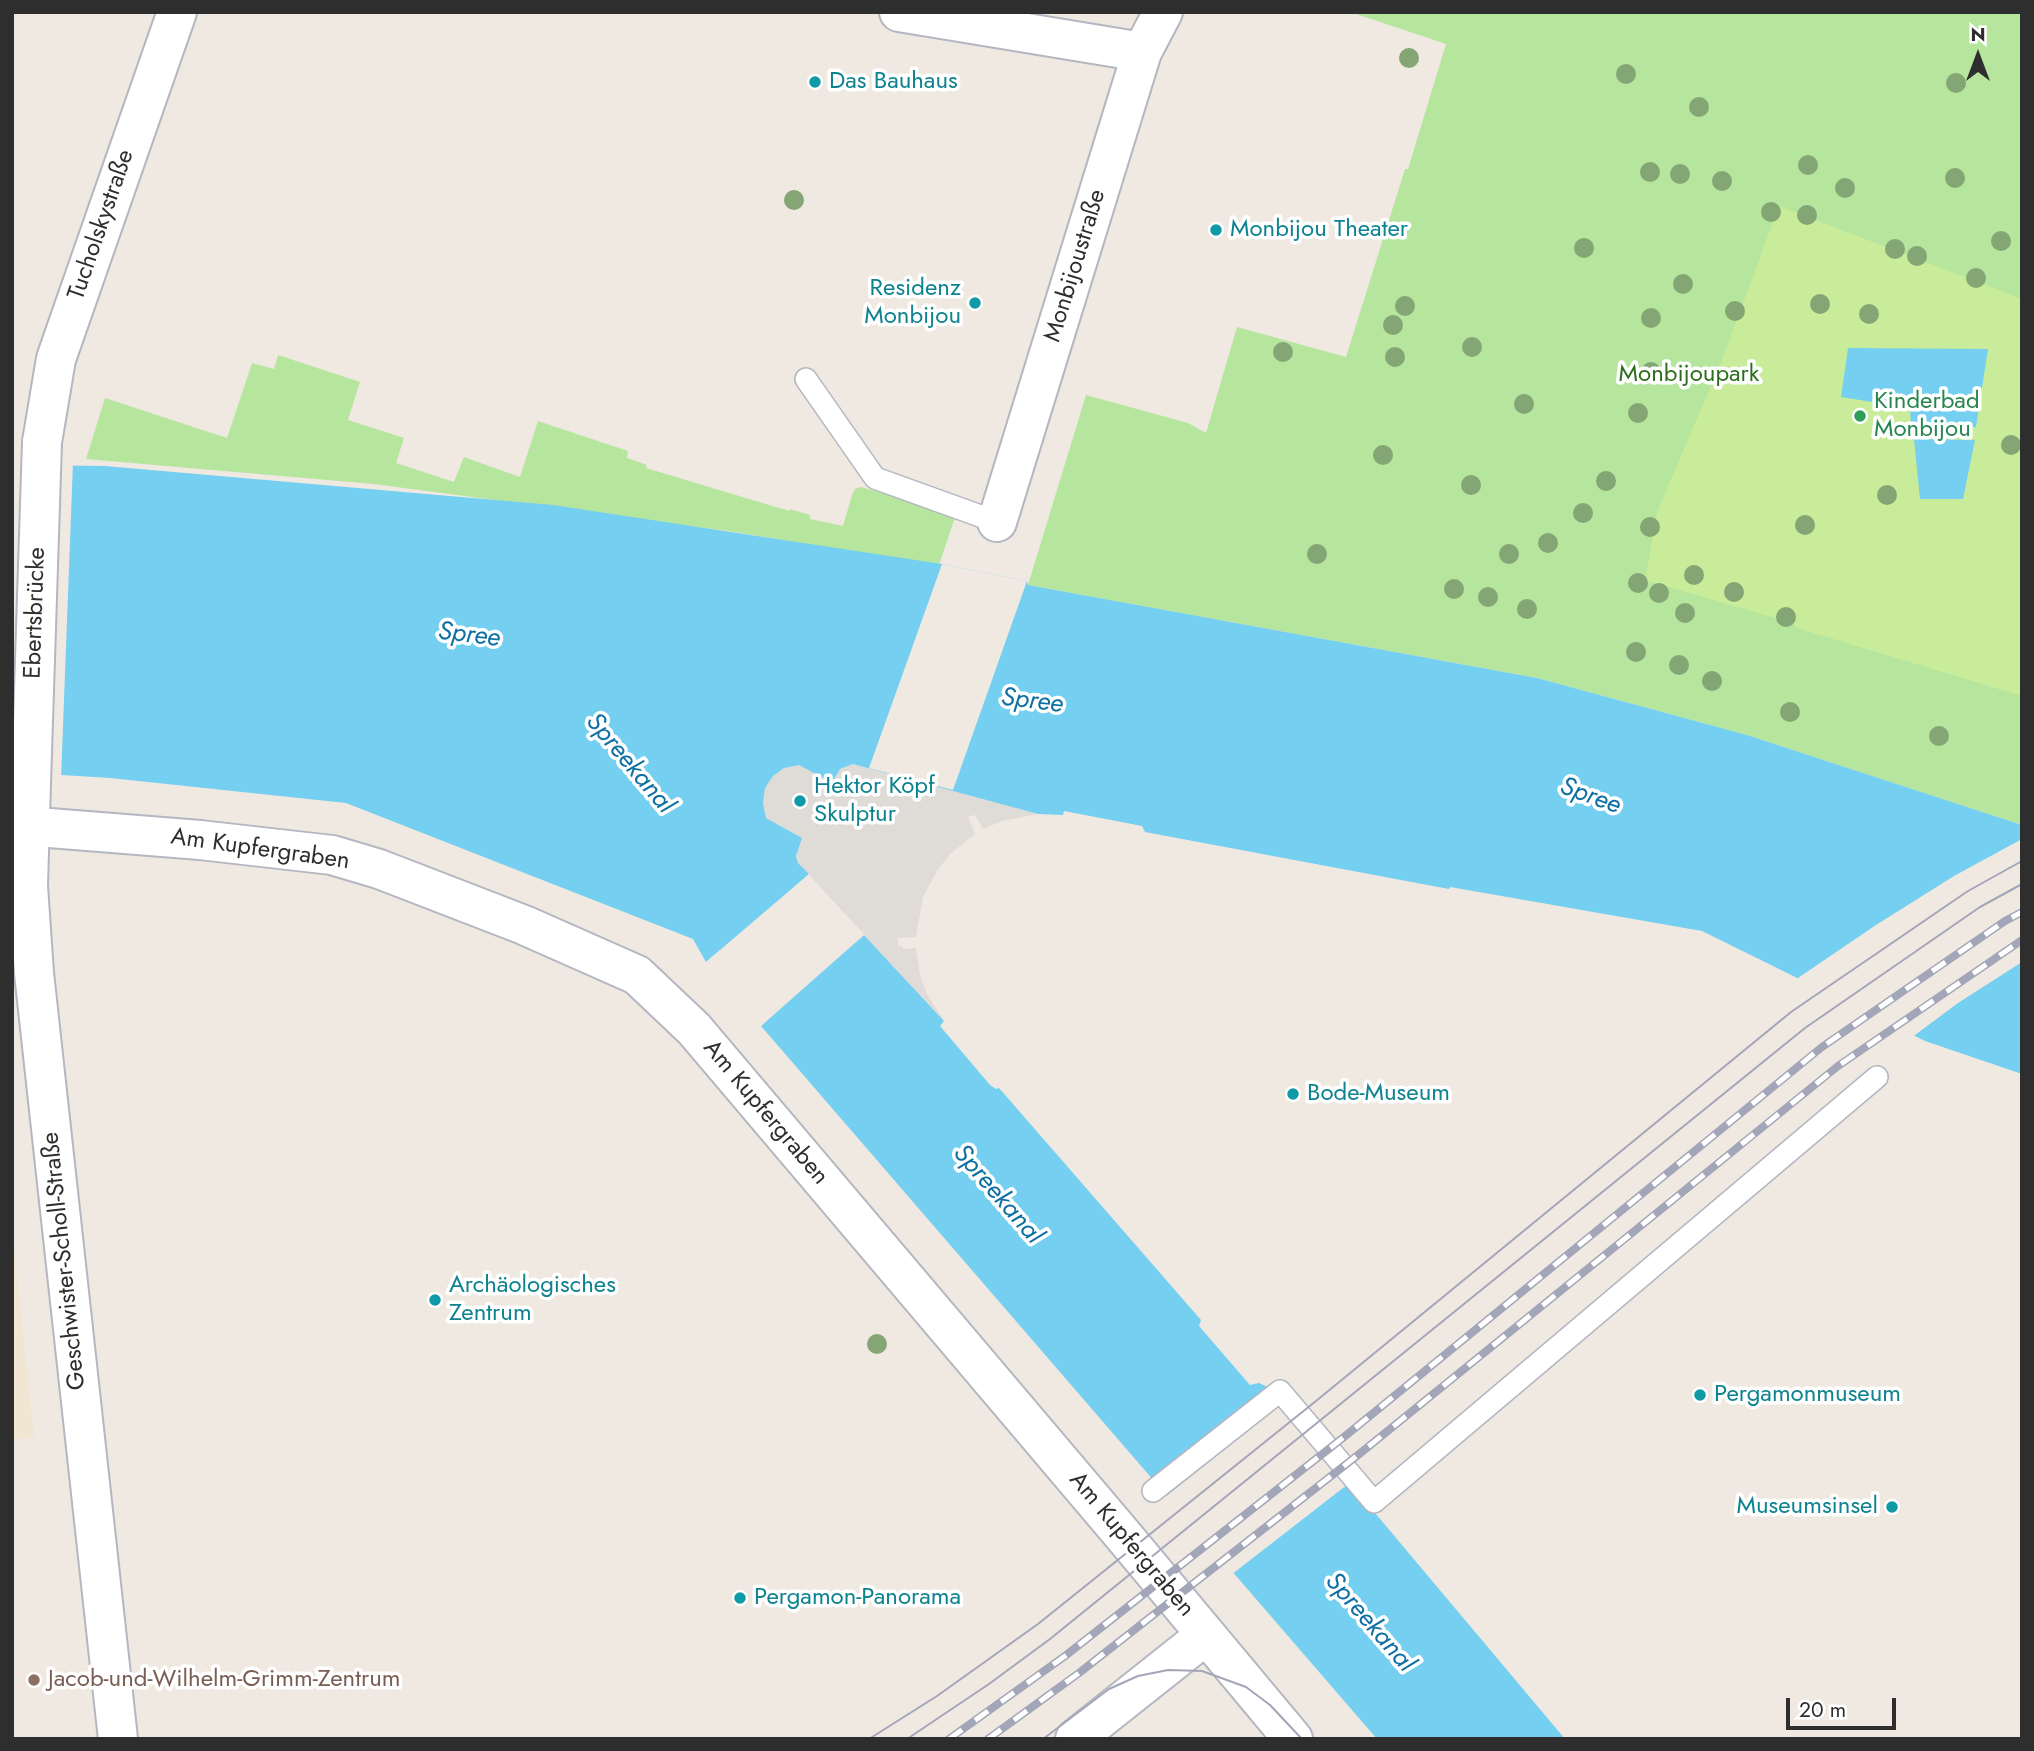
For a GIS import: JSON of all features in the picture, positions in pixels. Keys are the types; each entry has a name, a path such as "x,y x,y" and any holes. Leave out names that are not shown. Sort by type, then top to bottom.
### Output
{"street":[{"name":"Tucholskystraße","path":"42,442 56,359 177,12"},
{"path":"899,12 1142,52"},
{"name":"Monbijoustraße","path":"997,522 1142,52 1163,12"},
{"name":"Ebertsbrücke","path":"31,783 42,442"},
{"name":"Geschwister-Scholl-Straße","path":"31,783 21,825 34,973 118,1739"},
{"name":"Am Kupfergraben","path":"21,825 200,840 332,855 379,869 500,916 637,975 694,1029 1293,1739"},
{"path":"1075,1739 1206,1635"}],"lane":[{"path":"806,379 875,478 997,522"},
{"path":"1153,1491 1280,1391 1374,1502 1877,1077"}],"shaded area":[{"path":"853,764 1038,814 1002,821 983,829 975,815 968,817 975,834 950,854 937,871 923,897 916,937 898,938 898,946 903,949 916,948 920,975 927,994 944,1021 798,863 796,849 801,838 766,818 763,803 765,788 773,776 784,768 799,765 832,783 840,769"},
{"path":"12,1231 34,1437 12,1440"}],"green space":[{"name":"Monbijoupark","path":"1350,12 2022,12 2022,825 1747,735 1537,678 1028,585 1086,395 1188,423 1206,433 1237,327 1346,357 1446,44"},
{"name":"Kinderbad Monbijou","path":"1779,206 2022,299 2022,696 1797,628 1792,623 1645,580 1657,512 1722,360"},
{"path":"278,355 360,382 348,420 404,438 396,463 454,482 464,457 520,477 538,421 628,451 627,458 647,465 646,468 810,515 810,519 843,526 852,495 855,489 861,487 956,514 939,565 934,565 728,531 374,484 86,459 105,398 227,438 252,363 274,369"}],"water":[{"path":"1848,348 1988,349 1976,427 1911,424 1910,408 1841,397"},
{"path":"1914,439 1975,440 1963,499 1920,499"},
{"path":"12,465 105,466 553,505 942,564 1027,581 1028,585 1537,678 1747,735 2022,825 2022,1074 1925,1041 1702,931 1450,887 1449,889 1145,832 1142,826 1064,811 1063,815 1038,814 853,764 840,769 832,783 799,765 784,768 773,776 765,788 763,803 766,818 802,838 796,856 798,863 809,874 797,885 850,947 864,935 944,1021 940,1026 990,1085 999,1088 1201,1320 1199,1326 1250,1385 1259,1383 1270,1388 1565,1739 1377,1739 761,1026 775,1013 720,950 706,962 693,939 346,803 110,778 12,772"}],"pier":[{"path":"12,461 73,462 61,779 12,776"},
{"path":"942,564 1027,581 953,790 869,768"},
{"path":"2022,839 2022,962 1958,1003 1911,1038 1795,980 1954,876"},
{"path":"809,874 811,877 802,885 851,942 862,932 864,935 761,1026 759,1023 771,1013 720,954 708,964 706,962"},
{"path":"1285,1401 1352,1481 1231,1575 1164,1498"}],"tram line":[{"path":"869,1739 937,1696 1038,1624 1316,1401 1791,1012 1968,891 2022,861"},
{"path":"907,1739 1050,1639 1805,1028 1980,907 2022,884"},
{"path":"1043,1739 1109,1689 1138,1676 1168,1670 1202,1671 1246,1687 1270,1705 1302,1739"}],"railway":[{"path":"949,1739 1065,1656 1344,1437 1822,1047 2022,912"},
{"path":"988,1739 1079,1673 1358,1455 1838,1066 2022,940"}],"place":[{"name":"Das Bauhaus","path":"815,82"},
{"name":"Monbijou Theater","path":"1216,230"},
{"name":"Residenz Monbijou","path":"975,303"},
{"name":"Kinderbad Monbijou","path":"1860,416"},
{"name":"Hektor Köpf Skulptur","path":"800,801"},
{"name":"Bode-Museum","path":"1293,1094"},
{"name":"Archäologisches Zentrum","path":"435,1300"},
{"name":"Pergamonmuseum","path":"1700,1395"},
{"name":"Museumsinsel","path":"1892,1507"},
{"name":"Pergamon-Panorama","path":"740,1598"},
{"name":"Jacob-und-Wilhelm-Grimm-Zentrum","path":"34,1680"}],"water label":[{"name":"Spree","path":"469,636"},
{"name":"Spree","path":"1032,702"},
{"name":"Spreekanal","path":"629,764"},
{"name":"Spree","path":"1590,797"},
{"name":"Spreekanal","path":"997,1195"},
{"name":"Spreekanal","path":"1369,1623"}]}
